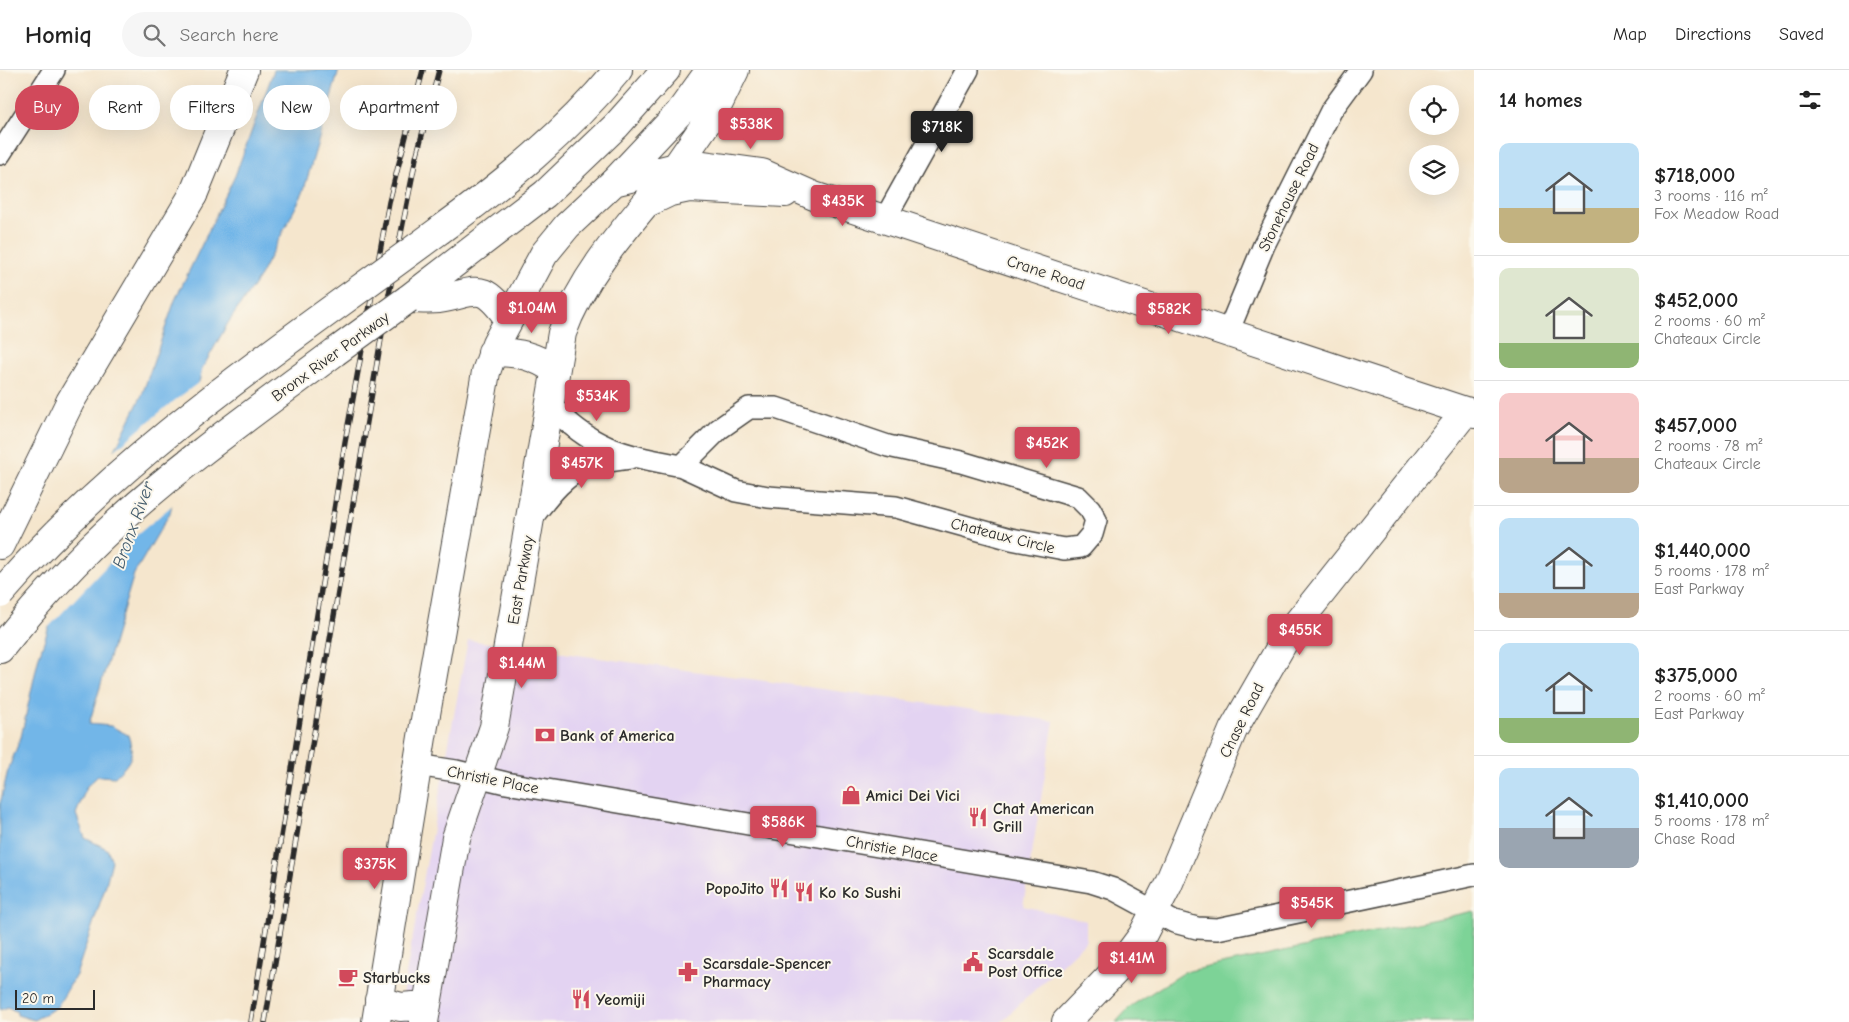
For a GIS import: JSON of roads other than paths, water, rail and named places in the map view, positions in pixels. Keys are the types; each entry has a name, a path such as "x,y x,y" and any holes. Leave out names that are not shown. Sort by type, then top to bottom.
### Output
{"main road":[{"path":"0,545 70,402 193,195 244,70"},
{"path":"0,594 82,507 141,455 195,412 507,179 579,114 618,70"},
{"name":"Bronx River Parkway","path":"0,649 84,555 155,489 226,433 421,293 545,194 616,126 666,70"},
{"path":"426,1013 400,1007 378,1011 417,765 486,372 492,352 544,254 567,226 614,182 680,112 710,70"},
{"name":"East Parkway","path":"426,1013 456,838 494,727 557,358 567,319 585,285 616,240 676,167 716,109 735,70"},
{"name":"Crane Road","path":"614,182 676,167 704,165 762,173 814,196 1470,412"},
{"path":"647,203 670,192 689,188 814,196"},
{"path":"421,293 470,290 478,292 493,300 526,336 557,358"},
{"path":"492,352 512,352 557,358"},
{"name":"Chase Road","path":"1066,1022 1119,967 1136,944 1154,913 1168,885 1233,730 1268,666 1309,606 1470,412"}],"street":[{"path":"0,154 54,70"},
{"path":"885,219 968,70"},
{"name":"Stonehouse Road","path":"1228,332 1264,245 1331,111 1361,70"},
{"name":"Chateaux Circle","path":"550,404 568,424 596,443 633,457 682,466 736,491 768,497 896,507 1011,539 1064,549 1081,547 1092,534 1096,520 1090,508 1078,497 961,462 888,446 776,408 749,408 719,429 682,466"},
{"name":"Chateaux Circle","path":"530,520 557,487 580,469 590,465 633,457"},
{"name":"Christie Place","path":"417,765 513,784 1091,882 1113,889 1154,913 1197,928 1217,929 1474,875"}],"water":[{"path":"274,70 339,70 330,101 330,85 268,85"},
{"name":"Bronx River","path":"263,100 263,130 321,130 303,193 260,276 228,323 202,369 170,513 134,574 89,724 111,726 128,735 131,754 125,767 115,777 98,776 87,786 76,814 85,838 107,849 112,861 76,975 57,1007 34,1020 17,1015 17,1012 8,1007 0,1010 0,804 8,770 21,737 39,656 97,486 142,395 175,300 235,176"}],"railway":[{"path":"251,1022 345,442 389,202 423,70"},
{"path":"265,1022 387,304 416,158 439,70"}],"place":[{"name":"Bank of America","path":"545,735"},
{"name":"Amici Dei Vici","path":"851,795"},
{"name":"Chat American Grill","path":"978,817"},
{"name":"PopoJito","path":"779,888"},
{"name":"Ko Ko Sushi","path":"804,892"},
{"name":"Scarsdale Post Office","path":"973,962"},
{"name":"Scarsdale-Spencer Pharmacy","path":"688,972"},
{"name":"Starbucks","path":"348,977"},
{"name":"Yeomiji","path":"581,999"}]}
